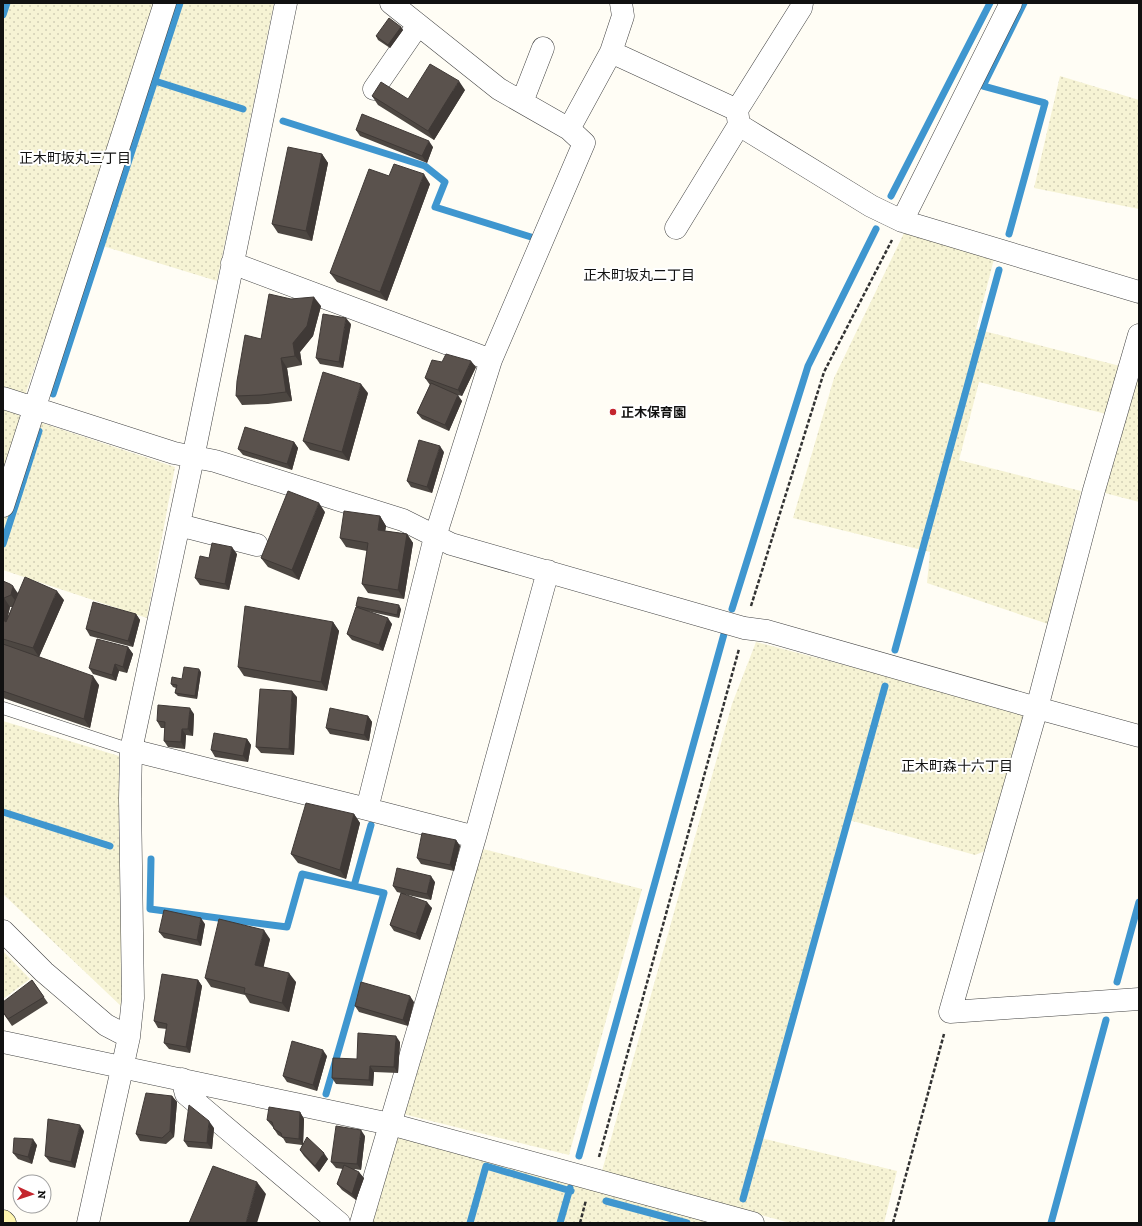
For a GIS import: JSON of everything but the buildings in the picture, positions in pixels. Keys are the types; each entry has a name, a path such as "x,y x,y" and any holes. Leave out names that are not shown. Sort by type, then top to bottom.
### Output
{"street":[{"path":"3,506 165,3"},
{"path":"88,1223 129,1037 133,998 130,799 131,750 194,458 232,263 286,3"},
{"path":"367,809 435,537 491,360 584,143 569,129 499,89 391,3"},
{"path":"569,129 611,52 623,16 621,3"},
{"path":"676,228 801,8 802,3"},
{"path":"902,221 1011,3"},
{"path":"374,89 418,25"},
{"path":"522,102 543,48"},
{"path":"611,52 738,118 871,206 902,221 1139,292"},
{"path":"232,263 491,360"},
{"path":"1139,335 1094,490 1037,708 950,1012 1139,999"},
{"path":"3,398 174,453 214,462 403,520 451,544 744,628 767,631 1139,736"},
{"path":"343,524 350,504"},
{"path":"179,525 257,545"},
{"path":"361,1223 475,838 548,571"},
{"path":"131,750 367,809 475,838"},
{"path":"3,931 44,972 106,1025 129,1037"},
{"path":"3,1042 390,1124 753,1223"},
{"path":"182,1079 186,1094 339,1223"}],"lane":[{"path":"3,708 131,750"}],"path":[{"path":"580,1223 744,628 824,372 902,221"},
{"path":"893,1223 950,1012"}],"shaded area":[{"path":"3,3 274,3 217,281 80,239 18,415 175,467 147,618 3,570"},
{"path":"1060,76 1139,100 1139,209 1034,188"},
{"path":"905,231 994,259 976,329 1120,366 1106,414 979,382 959,460 1081,491 1048,624 927,583 930,552 793,518 834,378"},
{"path":"1139,368 1139,502 1105,493"},
{"path":"756,642 1021,711 1025,723 990,849 975,855 849,820 761,1138 897,1171 884,1223 790,1223 602,1171 732,704"},
{"path":"3,721 119,756 122,1007 3,894"},
{"path":"483,849 642,889 569,1155 403,1114"},
{"path":"3,951 30,979 3,999"},
{"path":"404,1135 725,1223 368,1223 393,1137"}],"waterway":[{"path":"3,15 7,3"},
{"path":"53,394 180,3"},
{"path":"891,196 990,3"},
{"path":"1009,234 1045,103 983,86 1024,3"},
{"path":"155,81 243,109"},
{"path":"283,121 425,166 445,182 435,207 531,237"},
{"path":"732,609 808,366 876,229"},
{"path":"895,650 999,270"},
{"path":"3,544 39,431"},
{"path":"579,1156 724,634"},
{"path":"743,1199 885,686"},
{"path":"3,812 110,846"},
{"path":"354,886 371,825"},
{"path":"151,859 150,909 287,927 302,874 384,893 326,1094"},
{"path":"1117,982 1139,902"},
{"path":"1051,1223 1106,1020"},
{"path":"470,1223 486,1166 571,1191"},
{"path":"560,1223 570,1188"},
{"path":"606,1201 687,1223"}],"place":[{"name":"正木保育園","path":"613,412"}],"district":[{"name":"正木町坂丸三丁目","path":"75,158"},
{"name":"正木町坂丸二丁目","path":"639,275"},
{"name":"正木町森十六丁目","path":"957,766"}]}
